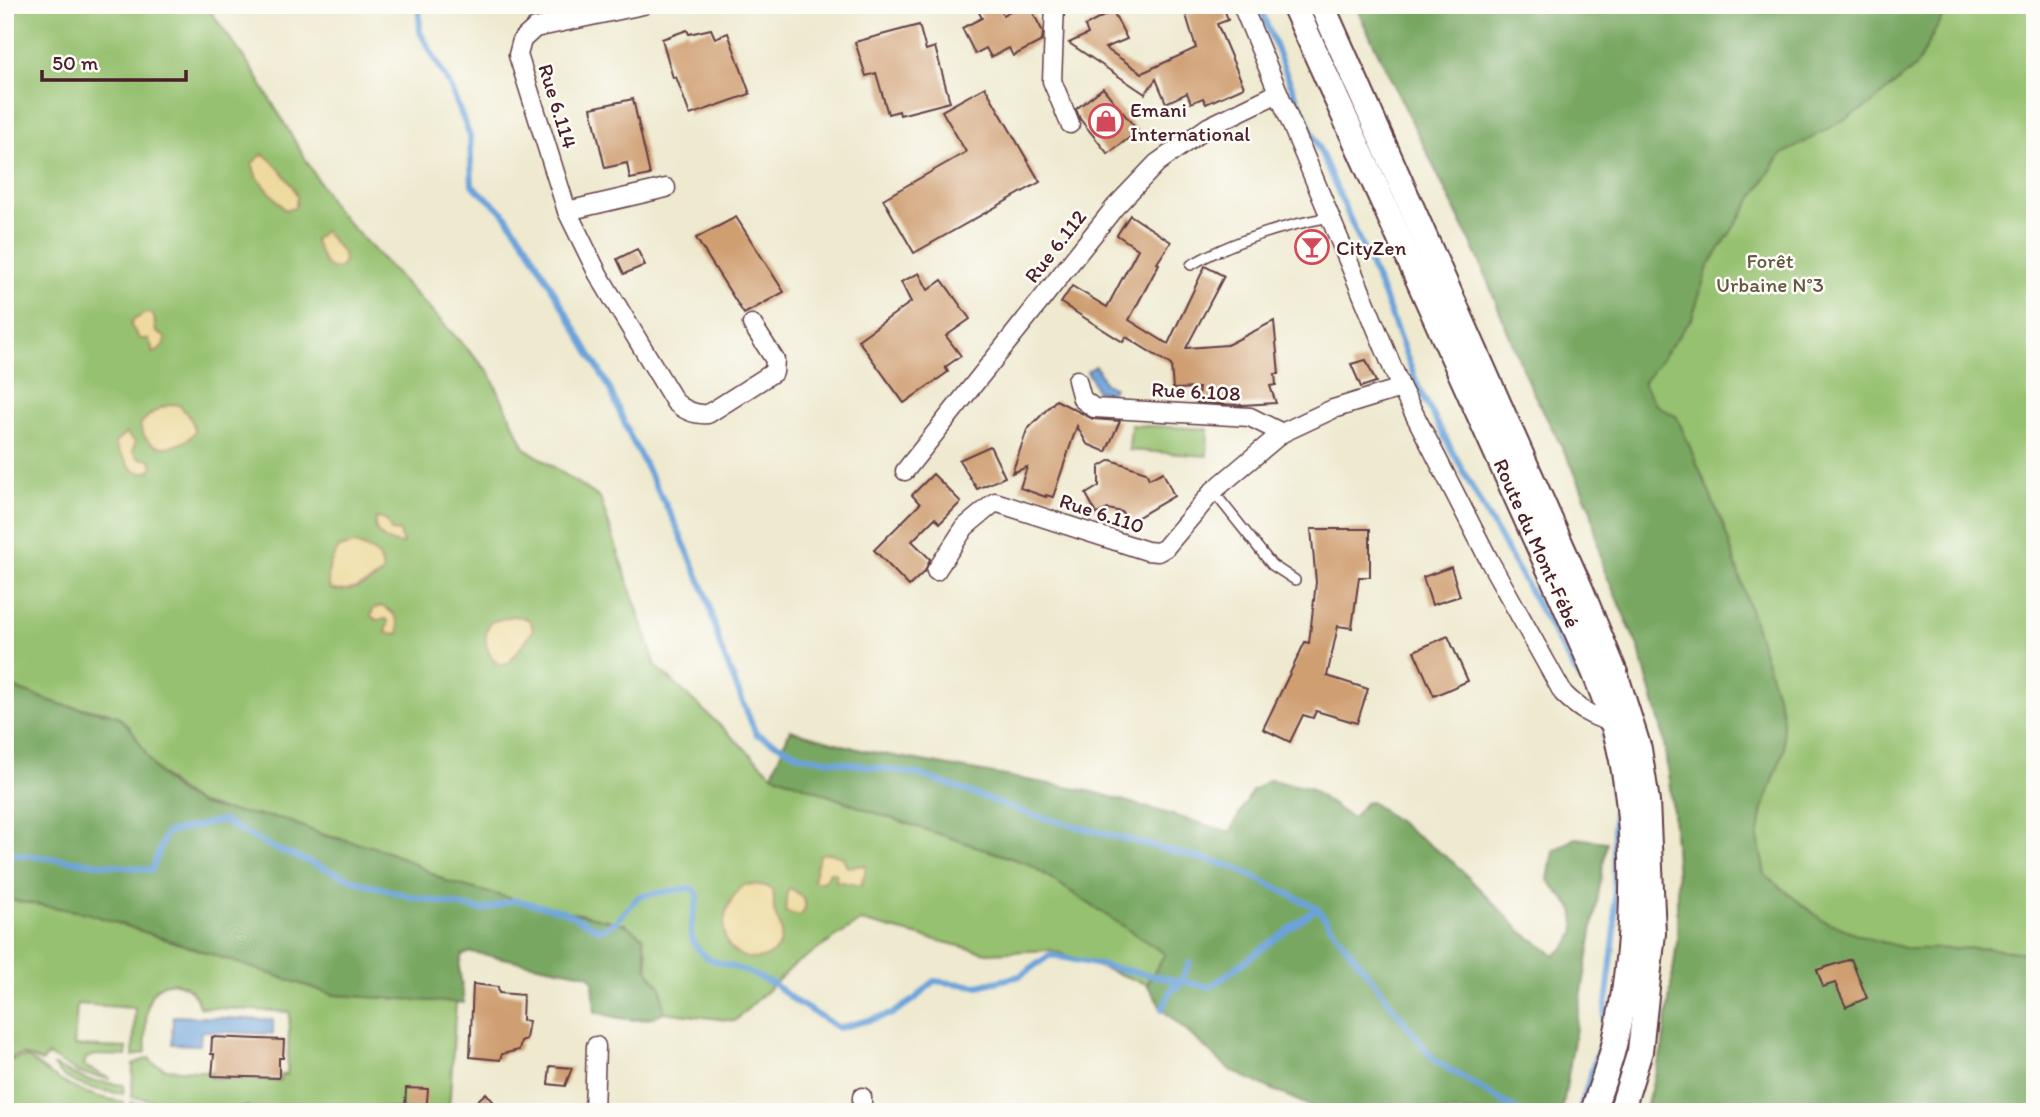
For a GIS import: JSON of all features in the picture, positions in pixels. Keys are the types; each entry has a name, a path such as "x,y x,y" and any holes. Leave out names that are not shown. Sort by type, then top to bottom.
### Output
{"street":[{"name":"Rue 6.114","path":"642,5 535,28 522,40 518,55 567,211 597,274 675,402 684,409 699,415 708,414 774,372 775,360 752,324"},
{"path":"1055,5 1052,81 1070,124"},
{"path":"1242,5 1401,388 1490,562 1563,693 1594,718 1612,722"},
{"name":"Route du Mont-Fébé","path":"1294,5 1591,663 1612,722 1629,803 1632,931 1615,1042 1593,1112"},
{"name":"Route du Mont-Fébé","path":"1322,5 1581,590 1615,673 1639,749 1647,802 1653,933 1640,1051 1622,1112"},
{"name":"Rue 6.112","path":"905,471 1115,206 1157,163 1208,127 1278,93"},
{"path":"567,211 666,188"},
{"name":"Rue 6.108","path":"1077,380 1082,399 1094,408 1250,417 1282,433"},
{"path":"1282,433 1333,409 1401,388"},
{"name":"Rue 6.110","path":"936,571 965,527 995,502 1147,551 1158,552 1165,548 1213,491 1282,433"},
{"path":"594,1112 596,1046"}],"lane":[{"path":"1191,265 1210,254 1293,223 1330,217"},
{"path":"1213,491 1272,565 1295,580"}],"green space":[{"path":"5,5 206,5 254,72 335,209 489,372 525,448 600,498 656,666 772,774 867,810 1029,864 1165,954 1147,984 1051,950 987,953 861,921 794,965 735,1021 664,1012 661,988 648,971 647,951 625,924 448,882 403,858 374,847 200,804 161,774 108,712 62,705 5,685"},
{"name":"Forêt Urbaine N°3","path":"1355,5 2035,5 2035,1112 1645,1112 1663,1046 1677,943 1673,811 1663,734 1639,649 1603,567 1591,510 1572,466 1529,384 1478,257"},
{"path":"1355,5 1949,5 1916,66 1870,105 1780,156 1708,267 1692,318 1643,383 1655,404 1677,417 1724,527 1782,711 1784,750 1763,809 1758,838 1765,875 1822,920 1867,938 1909,949 1985,948 2035,954 2035,1112 1645,1112 1663,1046 1677,943 1673,811 1663,734 1639,649 1603,567 1591,510 1572,466 1529,384 1478,257"},
{"path":"1131,425 1208,429 1207,456 1129,450"},
{"path":"5,685 62,705 116,715 130,727 165,780 200,804 284,819 326,836 374,847 403,858 448,882 625,924 643,937 648,971 661,988 664,1012 639,1020 595,1012 593,981 589,975 471,952 462,955 459,967 464,1003 334,995 87,913 5,899"},
{"path":"790,730 861,750 1094,792 1230,832 1252,791 1270,780 1309,788 1352,819 1365,803 1371,802 1453,862 1522,932 1555,955 1576,932 1573,909 1548,880 1553,851 1575,838 1607,842 1562,1112 1323,1112 1231,1071 1162,1009 1147,984 1165,954 1029,864 867,810 772,774"},
{"path":"5,899 87,913 334,995 456,1002 449,1110 281,1105 258,1112 252,1111 248,1106 225,1110 209,1109 132,1097 133,1064 149,1058 166,1069 212,1072 211,1078 280,1081 281,1075 287,1075 290,1012 199,1007 192,992 171,983 163,984 151,996 147,1015 146,1052 133,1056 135,1008 77,1004 74,1046 127,1048 126,1056 95,1055 86,1058 84,1066 110,1079 79,1073 48,1055 42,1062 22,1054 5,1060"},
{"path":"28,1058 51,1075 83,1092 124,1102 123,1112 5,1112 5,1062"},
{"path":"54,1066 87,1080 124,1085 123,1094 76,1083"},
{"path":"131,1102 185,1112 130,1112"}],"sand":[{"path":"263,154 278,167 292,186 297,197 295,208 285,210 256,176 252,163"},
{"path":"324,231 343,253 344,261 340,268 331,269 324,262 314,240"},
{"path":"146,313 152,314 156,332 165,337 165,343 157,352 152,353 148,339 140,339 131,326 132,321"},
{"path":"171,404 179,405 187,414 195,432 173,446 156,445 143,435 140,425 154,412"},
{"path":"126,433 135,442 133,451 138,458 151,460 153,466 150,471 141,473 132,469 116,447 115,443"},
{"path":"376,518 386,521 391,531 400,532 404,544 382,537 376,530"},
{"path":"355,544 378,556 383,572 358,587 343,591 330,589 328,572 333,558 339,548"},
{"path":"381,606 395,617 399,634 386,633 388,621 377,620 371,616 373,609"},
{"path":"512,616 531,621 533,631 508,664 500,665 491,657 486,646 488,628 490,622"},
{"path":"829,853 843,857 847,867 866,865 861,886 836,881 836,874 833,872 830,872 826,880 818,883 813,880 819,857"},
{"path":"744,885 771,889 780,927 781,940 778,947 773,953 759,959 735,952 725,937 728,908"},
{"path":"790,888 804,900 805,907 800,916 785,912 787,892"}],"water":[{"path":"1096,366 1105,384 1114,387 1111,393 1097,391 1087,371"},
{"path":"173,1016 273,1020 273,1034 201,1031 200,1045 172,1044"}],"building":[{"path":"975,5 999,5 1003,15 1021,5 1029,5 1043,32 1042,41 1013,56 1009,48 991,57 986,48 975,54 962,28 982,18"},
{"path":"1207,5 1223,5 1228,20 1217,24 1244,87 1206,104 1203,98 1191,103 1187,93 1166,103 1156,79 1145,94 1069,43 1088,34 1085,26 1113,11 1127,39 1105,48 1142,73 1196,48 1186,15"},
{"path":"919,25 926,50 935,47 950,102 900,115 899,111 888,114 876,73 866,76 855,42"},
{"path":"711,29 715,38 728,33 750,94 690,115 676,77 673,78 662,39 687,30 689,34"},
{"path":"985,87 1040,182 914,253 883,199 966,152 942,111"},
{"name":"Emani International","path":"1103,88 1138,131 1108,154 1080,119 1076,109"},
{"path":"633,99 650,175 630,179 627,163 605,168 591,108"},
{"path":"1130,215 1171,242 1157,263 1159,264 1129,320 1168,344 1205,266 1224,276 1186,348 1227,345 1274,321 1279,374 1275,374 1276,385 1270,386 1276,403 1197,403 1199,388 1173,389 1171,365 1126,337 1123,342 1061,303 1072,286 1107,307 1138,249 1117,235"},
{"path":"736,217 784,292 744,314 696,238"},
{"path":"637,249 645,265 624,274 617,259"},
{"path":"919,273 928,290 942,280 970,319 946,336 961,356 945,367 948,372 904,403 858,340 911,302 901,282"},
{"path":"1366,360 1376,382 1361,387 1351,364"},
{"path":"1056,400 1093,419 1120,421 1106,452 1087,444 1077,426 1053,497 1046,497 1020,488 1027,467 1012,473 1027,430"},
{"path":"990,446 1005,477 977,489 959,460"},
{"path":"1111,460 1146,472 1149,479 1163,472 1174,496 1128,523 1122,512 1108,509 1097,514 1086,494 1099,486 1099,467"},
{"path":"933,474 961,502 940,523 935,518 912,541 930,559 925,571 909,586 874,550 920,504 912,495"},
{"path":"1311,529 1370,529 1370,577 1359,577 1352,628 1338,626 1327,676 1368,689 1357,723 1316,711 1313,718 1303,715 1290,742 1263,729 1305,642 1309,643 1316,582"},
{"path":"1451,567 1460,596 1432,605 1423,577"},
{"path":"1448,636 1468,681 1434,696 1414,651"},
{"path":"1851,959 1867,998 1846,1007 1835,983 1823,987 1817,970"},
{"path":"473,984 498,987 499,993 523,995 522,1020 529,1021 526,1039 521,1041 519,1050 502,1054 500,1060 470,1057"},
{"path":"212,1037 284,1040 283,1058 279,1058 279,1078 212,1076"},
{"path":"550,1066 572,1068 565,1086 548,1084"},
{"path":"406,1088 428,1089 426,1112 405,1112"},
{"path":"486,1093 502,1112 465,1112"}],"waterway":[{"path":"419,5 420,32 449,84 470,136 472,185 503,212 527,245 609,387 706,594 721,649 756,734 802,756 922,775 1032,815 1234,867 1317,908 1434,1060 1520,1112"},
{"path":"1259,5 1383,294 1419,389 1572,666 1592,695"},
{"path":"1579,1112 1602,1038 1615,929 1614,804 1604,735"},
{"path":"5,853 152,870 166,833 222,820 269,846 359,882 412,897 483,910 515,900 563,911 600,930 616,922 639,896 689,888 695,890 698,896 691,925 692,940 698,949 709,959 774,984 795,1001 839,1028 892,1014 916,998 934,981 978,986 1020,976 1050,955 1210,987 1317,908"},
{"path":"1162,1009 1173,986 1178,988 1190,962"}],"place":[{"name":"Emani International","path":"1106,121"},
{"name":"CityZen","path":"1312,247"}]}
